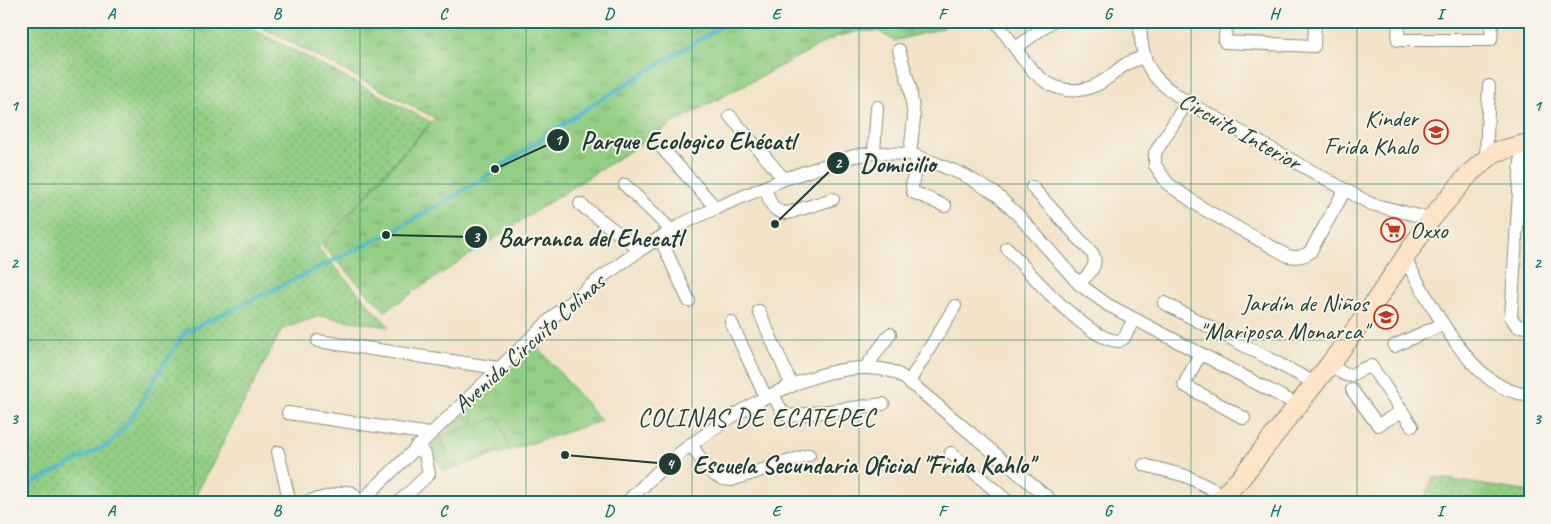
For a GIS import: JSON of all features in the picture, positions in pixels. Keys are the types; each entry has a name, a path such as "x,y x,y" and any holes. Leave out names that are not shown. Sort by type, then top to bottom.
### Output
{"main road":[{"path":"1220,499 1240,479 1330,364 1405,259 1431,219 1470,173 1495,152 1526,144"}],"street":[{"path":"996,21 1036,75 1051,86 1063,91 1078,91 1096,86 1126,64 1144,57"},
{"path":"1016,48 1052,21"},
{"name":"Circuito Interior","path":"1140,21 1140,40 1144,57 1151,73 1168,90 1371,204 1431,219"},
{"path":"1226,21 1225,42 1314,46 1315,21"},
{"path":"1399,21 1398,40 1492,40 1492,21"},
{"path":"899,50 910,87 914,118 913,192 945,206"},
{"path":"1486,159 1489,86"},
{"path":"1187,102 1155,153 1155,165 1168,184 1202,208 1288,256 1296,258 1310,252 1345,190"},
{"path":"874,153 877,106"},
{"path":"730,116 784,179"},
{"path":"1526,144 1511,317 1517,326 1530,327"},
{"path":"662,148 716,208"},
{"name":"Avenida Circuito Colinas","path":"360,502 498,368 570,303 598,279 640,250 716,208 784,179 854,156 874,153 913,155 964,175 996,194 1019,216 1079,284 1108,305 1298,405"},
{"path":"625,185 672,231"},
{"path":"765,187 772,206 776,211 782,213 833,200"},
{"path":"1032,188 1094,254 1095,266 1079,284"},
{"path":"580,204 640,250"},
{"path":"660,238 689,301"},
{"path":"1007,248 1060,305 1102,336 1113,342 1120,342 1134,319"},
{"path":"1405,259 1443,324 1473,365 1492,381 1514,392 1530,394"},
{"path":"1164,303 1315,383"},
{"path":"909,382 955,306"},
{"path":"759,311 792,386"},
{"path":"731,322 770,396 786,415 883,404"},
{"path":"1394,346 1443,324"},
{"path":"866,367 890,334"},
{"path":"318,341 498,368"},
{"path":"1200,354 1184,385 1244,418"},
{"path":"1330,364 1345,375 1353,376 1363,368 1371,366 1412,426"},
{"path":"626,503 662,468 691,444 770,396 832,371 866,367 893,371 909,382 1054,503"},
{"path":"1352,390 1378,425 1402,411"},
{"path":"288,413 430,434"},
{"path":"691,444 710,472 723,480 731,480 809,455"},
{"path":"398,503 429,474 425,454 416,447"},
{"path":"278,452 290,503"},
{"path":"951,453 1010,503"},
{"path":"1144,465 1186,476 1220,499"},
{"path":"301,503 346,492 352,493 360,502"}],"green space":[{"path":"21,21 237,21 431,122 318,248 389,327 319,316 282,329 192,503 21,503"},
{"path":"250,21 940,21 943,28 894,41 879,31 859,31 835,37 673,123 385,311 322,246 435,118"},
{"path":"536,345 601,421 445,471 428,449"},
{"path":"498,417 509,447 452,467 441,437"},
{"path":"1433,477 1530,492 1530,503 1422,503"}],"waterway":[{"path":"21,489 109,444 132,418 156,376 185,332 386,235 478,182 587,108 730,21"}],"place":[{"name":"Kinder Frida Khalo","path":"1436,132"},
{"name":"Parque Ecologico Ehécatl","path":"495,169"},
{"name":"Domicilio","path":"775,224"},
{"name":"Oxxo","path":"1393,230"},
{"name":"Barranca del Ehecatl","path":"386,235"},
{"name":"Jardín de Niños \"Mariposa Monarca\"","path":"1386,317"},
{"name":"Escuela Secundaria Oficial \"Frida Kahlo\"","path":"565,455"}],"district":[{"name":"COLINAS DE ECATEPEC","path":"757,418"}]}
